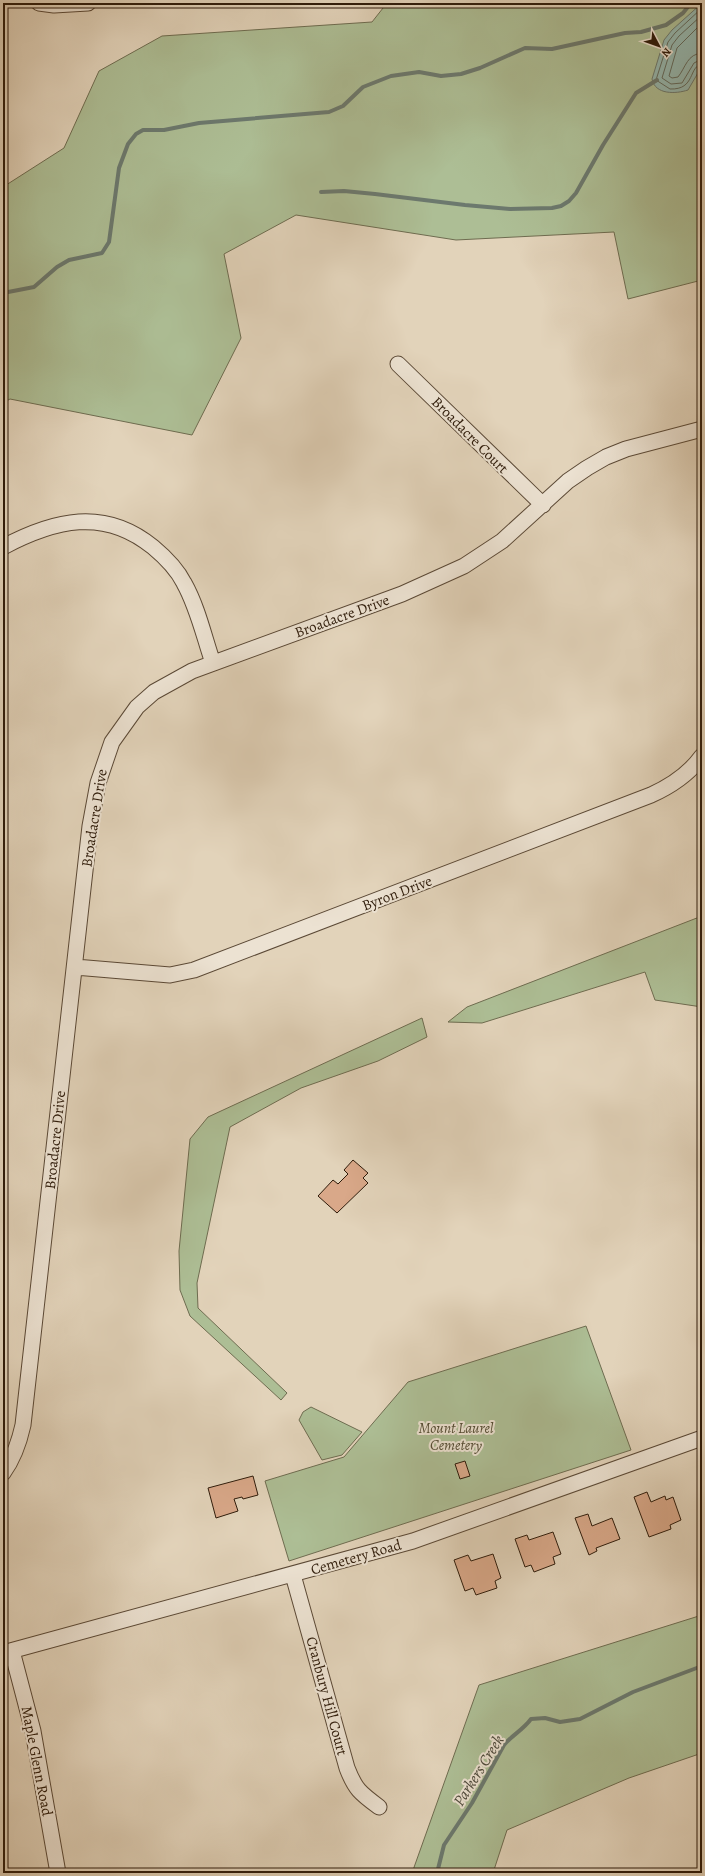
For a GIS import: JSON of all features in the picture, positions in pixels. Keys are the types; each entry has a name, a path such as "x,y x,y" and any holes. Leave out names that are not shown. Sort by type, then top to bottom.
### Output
{"street":[{"path":"39,3 54,5 88,3"},
{"name":"Broadacre Court","path":"398,364 542,505"},
{"name":"Broadacre Drive","path":"3,1473 11,1462 19,1444 23,1426 94,805 104,762 112,742 137,707 154,692 192,671 402,594 464,566 502,542 568,481 606,457 647,442 702,429"},
{"path":"3,547 39,530 57,524 76,521 95,521 114,525 131,533 162,554 184,582 190,595 213,663"},
{"name":"Byron Drive","path":"75,967 170,975 194,970 651,796 667,788 683,776 702,756"},
{"name":"Cemetery Road","path":"8,1652 414,1541 702,1438"},
{"name":"Cranbury Hill Court","path":"294,1575 347,1768 354,1786 362,1795 378,1807"},
{"name":"Maple Glenn Road","path":"8,1652 33,1731 58,1873"}],"green space":[{"path":"387,3 702,3 702,280 628,299 614,232 456,240 296,215 224,254 241,338 192,435 10,399 3,403 3,187 64,148 99,71 162,36 372,22"},
{"path":"702,916 702,1007 655,1000 645,972 482,1023 448,1022 467,1007"},
{"path":"422,1018 427,1037 378,1061 301,1088 230,1127 197,1283 198,1308 287,1393 281,1400 190,1316 180,1290 179,1251 190,1139 208,1117"},
{"name":"Mount Laurel Cemetery","path":"586,1326 631,1450 289,1561 265,1481 344,1457 408,1382"},
{"path":"311,1407 362,1432 342,1455 322,1460 299,1420 303,1412"},
{"path":"702,1615 702,1753 629,1778 507,1830 493,1873 412,1873 479,1685"}],"water":[{"path":"702,3 702,66 688,90 678,92 662,91 657,88 652,79 664,40 672,30"}],"building":[{"path":"353,1160 368,1173 363,1178 368,1183 337,1213 318,1196 333,1180 338,1184 348,1174 344,1170"},
{"path":"465,1461 470,1476 460,1479 455,1464"},
{"path":"253,1476 258,1495 243,1499 242,1497 234,1499 238,1511 216,1518 208,1488"},
{"path":"647,1492 651,1502 665,1496 666,1500 673,1497 681,1520 670,1525 671,1529 649,1537 634,1497"},
{"path":"588,1514 592,1526 612,1518 620,1539 596,1548 597,1551 589,1555 575,1518"},
{"path":"553,1532 561,1554 553,1557 555,1564 534,1572 531,1565 525,1567 515,1539 527,1535 529,1540"},
{"path":"493,1554 501,1578 495,1581 497,1588 476,1595 473,1588 465,1591 454,1560 468,1555 471,1561"}],"waterway":[{"path":"3,293 34,287 57,267 69,260 102,253 109,242 119,168 128,144 136,134 143,130 164,130 199,123 329,112 343,106 363,87 391,76 419,72 441,76 461,74 480,68 525,48 552,49 625,33 641,32 666,25 683,13 691,3"},
{"path":"321,192 344,191 510,209 552,208 561,206 569,201 576,193 603,145 636,93 657,80"},
{"name":"Parkers Creek","path":"437,1873 444,1845 472,1803 504,1745 531,1719 545,1718 560,1722 580,1719 633,1692 702,1666"}]}
